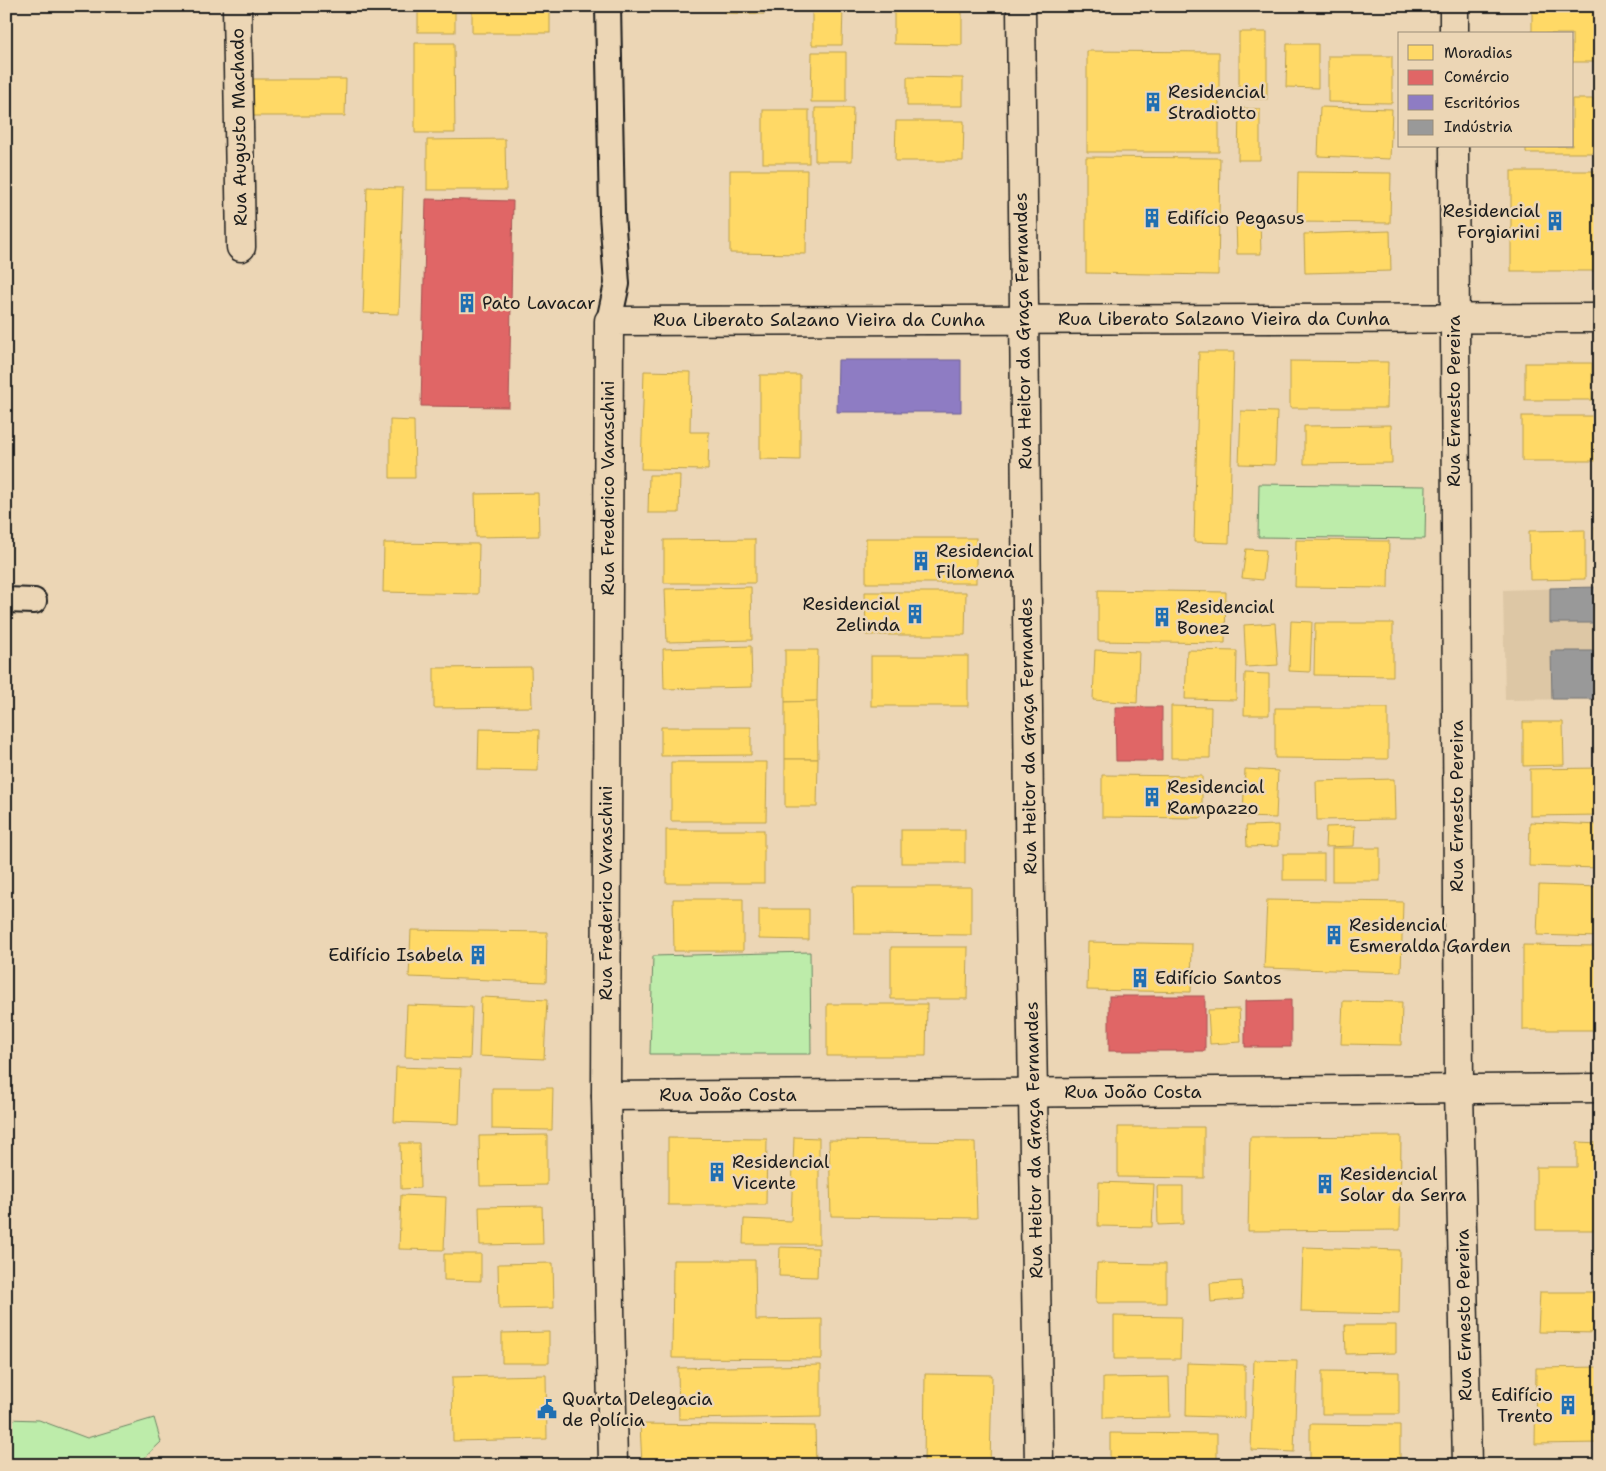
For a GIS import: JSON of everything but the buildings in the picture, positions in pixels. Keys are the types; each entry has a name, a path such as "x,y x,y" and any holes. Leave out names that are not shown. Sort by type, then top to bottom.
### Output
{"street":[{"name":"Rua Augusto Machado","path":"237,6 241,248"},
{"name":"Rua Heitor da Graça Fernandes","path":"1021,6 1023,320 1039,1465"},
{"path":"1454,6 1454,32"},
{"name":"Rua Ernesto Pereira","path":"1454,148 1459,1089 1467,1465"},
{"name":"Rua Liberato Salzano Vieira da Cunha","path":"609,321 1600,318"},
{"name":"Rua Frederico Varaschini","path":"609,321 606,1096 613,1465"},
{"name":"Rua João Costa","path":"606,1096 1600,1088"}],"lane":[{"path":"608,6 612,214 617,284 609,321"},
{"path":"6,600 34,602"}],"shaded area":[{"path":"1600,587 1600,699 1505,700 1503,590"}],"green space":[{"path":"1259,484 1426,486 1425,539 1258,537"},
{"path":"810,952 811,1054 650,1054 653,956"},
{"path":"154,1418 161,1442 137,1465 6,1465 6,1419 39,1420 87,1438"}],"place":[{"name":"Residencial Stradiotto","path":"1153,102"},
{"name":"Edifício Pegasus","path":"1152,218"},
{"name":"Residencial Forgiarini","path":"1555,221"},
{"name":"Pato Lavacar","path":"467,303"},
{"name":"Residencial Filomena","path":"921,561"},
{"name":"Residencial Zelinda","path":"915,614"},
{"name":"Residencial Bonez","path":"1162,617"},
{"name":"Residencial Rampazzo","path":"1152,797"},
{"name":"Residencial Esmeralda Garden","path":"1334,935"},
{"name":"Edifício Isabela","path":"478,955"},
{"name":"Edifício Santos","path":"1140,978"},
{"name":"Residencial Vicente","path":"717,1172"},
{"name":"Residencial Solar da Serra","path":"1325,1184"},
{"name":"Edifício Trento","path":"1568,1405"},
{"name":"Quarta Delegacia de Polícia","path":"547,1409"}]}
